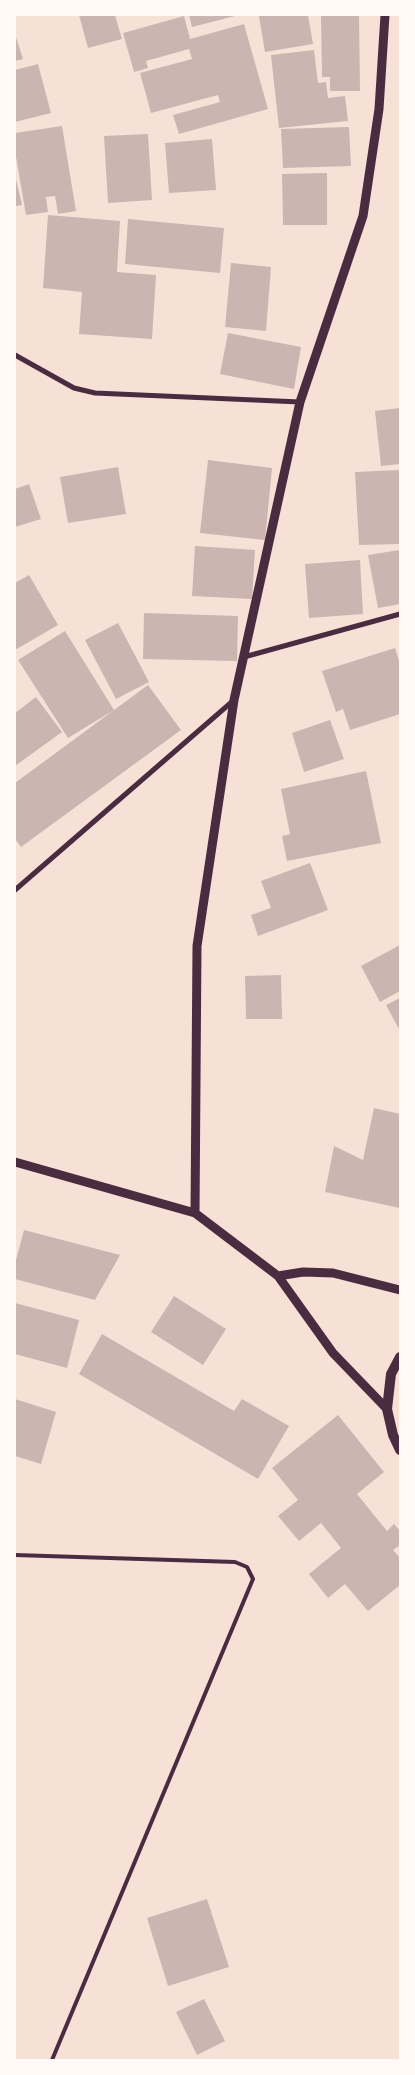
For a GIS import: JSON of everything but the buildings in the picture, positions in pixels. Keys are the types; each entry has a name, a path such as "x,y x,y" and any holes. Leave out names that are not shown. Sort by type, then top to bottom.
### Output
{"main road":[{"path":"400,1358 391,1374 387,1409 393,1435 400,1450"}],"street":[{"path":"195,1213 197,946 234,700 300,402 363,216 379,109 385,15"},
{"path":"15,355 74,388 96,393 300,402"},
{"path":"244,657 400,614"},
{"path":"15,890 234,700"},
{"path":"15,1162 195,1213 278,1276 333,1354 387,1409"},
{"path":"278,1276 304,1272 333,1274 400,1290"}],"lane":[{"path":"15,1554 235,1562 247,1567 253,1579 52,2060"}]}
